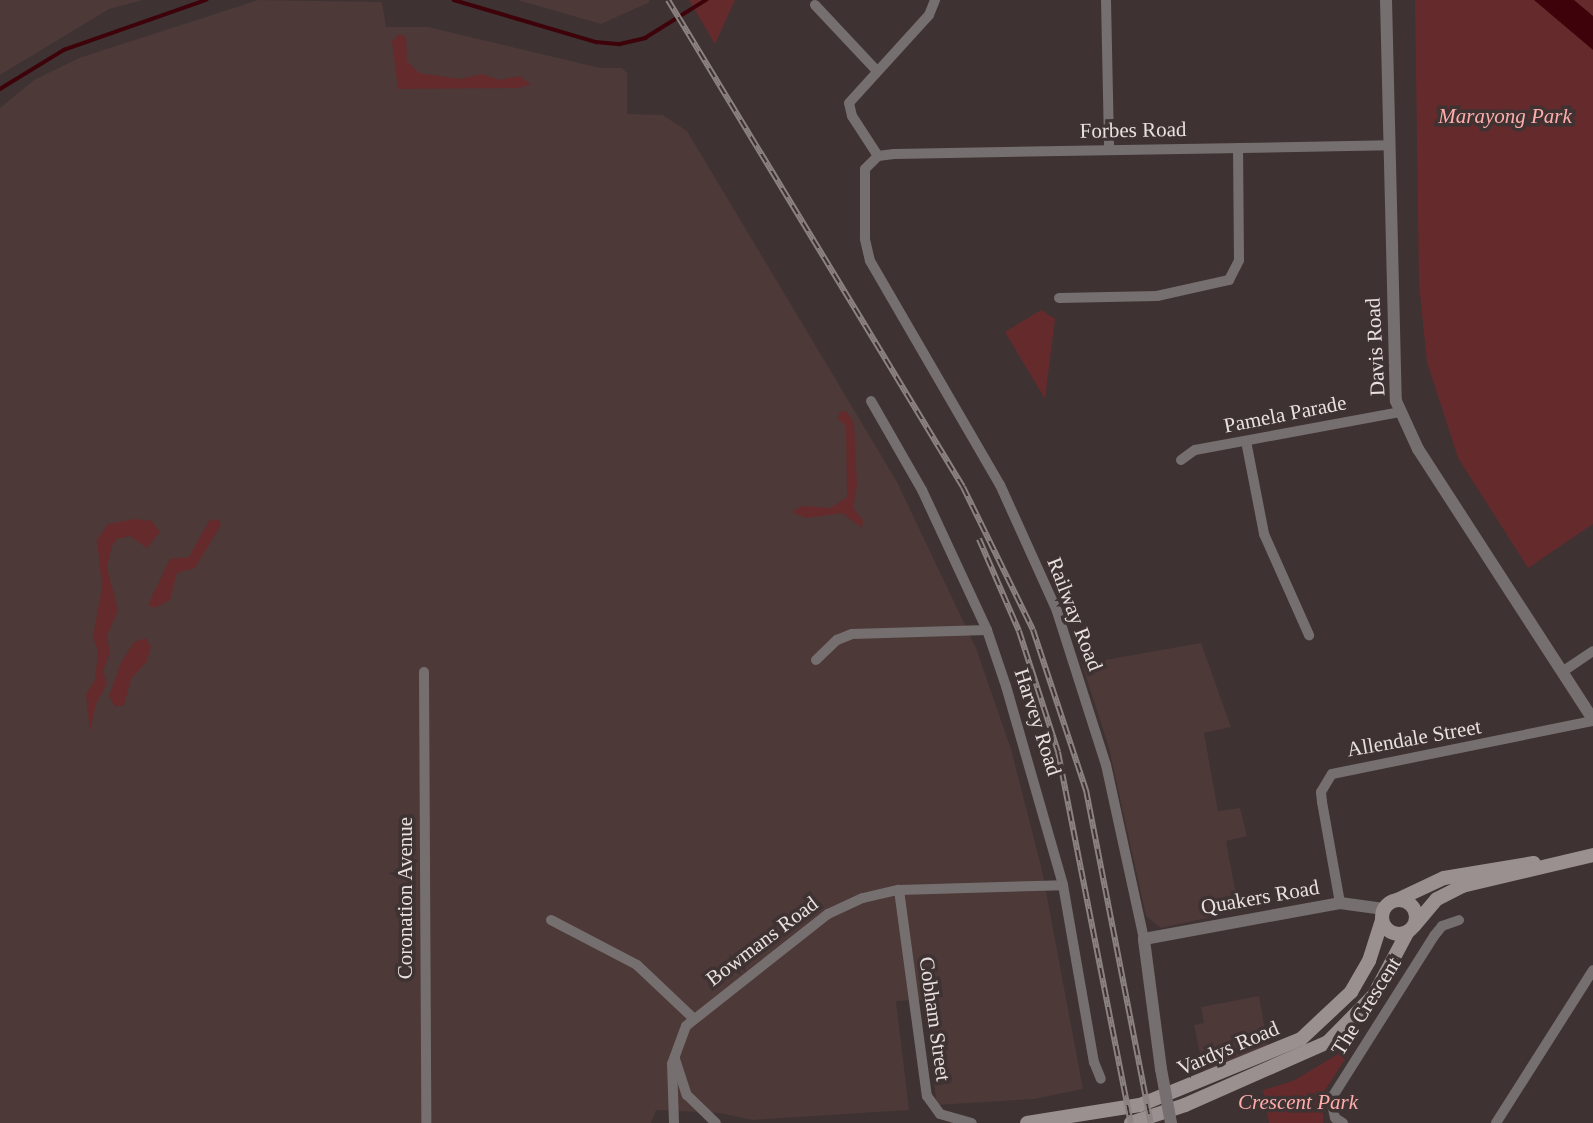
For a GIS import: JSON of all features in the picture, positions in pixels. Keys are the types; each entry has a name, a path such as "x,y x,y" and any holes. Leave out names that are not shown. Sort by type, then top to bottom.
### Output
{"main road":[{"path":"1563,861 1448,891 1411,928 1392,933 1383,915 1397,900 1459,874 1593,856"},
{"path":"1397,900 1412,905 1411,928"},
{"name":"Vardys Road","path":"1027,1123 1140,1105 1301,1039 1351,992 1368,961 1383,915"},
{"name":"Vardys Road","path":"1131,1123 1260,1075 1328,1042 1374,995 1411,928"}],"street":[{"path":"878,156 849,103 876,70 929,15 935,0"},
{"path":"1106,0 1109,149"},
{"name":"Davis Road","path":"1386,0 1393,370 1400,412 1418,449 1593,720"},
{"path":"815,5 876,70"},
{"name":"Forbes Road","path":"878,156 1389,145"},
{"path":"1059,298 1157,296 1228,280 1239,260 1238,148"},
{"name":"Railway Road","path":"878,156 865,169 863,180 867,251 1000,485 1057,611 1106,765 1144,939 1171,1123"},
{"name":"Harvey Road","path":"871,401 922,490 987,630 1041,795 1063,885 1094,1062 1101,1079"},
{"name":"Pamela Parade","path":"1181,460 1195,450 1400,412"},
{"path":"1246,441 1264,534 1309,635"},
{"path":"816,660 837,640 852,634 987,630"},
{"path":"1562,672 1593,651"},
{"name":"Coronation Avenue","path":"424,672 426,1123"},
{"name":"Allendale Street","path":"1340,903 1321,792 1332,774 1593,720"},
{"name":"Bowmans Road","path":"673,1051 693,1018 828,914 863,898 899,890 1063,885"},
{"name":"Cobham Street","path":"899,890 922,1072 935,1111 972,1123"},
{"name":"Quakers Road","path":"1144,939 1340,903 1383,915"},
{"path":"551,920 637,965 693,1018"},
{"name":"The Crescent","path":"1343,1123 1335,1118 1331,1099 1434,936 1442,926 1459,920"},
{"path":"1496,1123 1593,970"},
{"path":"673,1051 674,1123"},
{"path":"673,1051 687,1095 716,1123"}],"shaded area":[{"path":"0,0 142,0 109,9 0,75"},
{"path":"258,0 382,2 386,27 428,27 600,68 622,68 627,73 627,114 663,115 687,131 897,482 976,648 1011,749 1042,870 1083,1089 1034,1099 937,1105 923,1000 896,1001 909,1110 752,1120 720,1113 656,1110 651,1123 0,1123 0,108 34,80 79,58"},
{"path":"517,0 649,0 650,2 601,24"},
{"path":"1534,0 1574,0 1593,16 1593,50"},
{"path":"1201,643 1231,727 1204,733 1218,811 1240,808 1247,836 1226,841 1239,911 1161,928 1146,916 1109,748 1082,664"},
{"path":"1259,996 1268,1047 1204,1073 1194,1025 1204,1023 1201,1007"}],"green space":[{"path":"689,0 735,0 715,44"},
{"name":"Marayong Park","path":"1415,0 1593,0 1593,524 1528,568 1458,458 1427,362 1419,284"},
{"path":"399,34 406,37 407,61 419,73 460,79 482,74 499,80 519,76 531,84 519,88 398,89 392,41"},
{"path":"1041,310 1055,319 1045,399 1005,332"},
{"path":"840,411 847,412 854,423 857,486 853,508 863,520 862,528 842,513 806,518 792,512 802,506 831,508 847,497 846,426 838,419"},
{"path":"135,519 152,521 160,532 147,548 130,536 117,539 112,546 107,568 118,610 107,636 110,653 103,671 107,683 96,704 90,732 86,695 95,680 98,651 93,637 102,587 97,540 108,524"},
{"path":"219,519 221,525 195,568 177,573 170,600 155,608 148,605 170,559 189,557 209,521"},
{"path":"146,638 151,647 147,661 131,679 124,705 115,707 109,696 121,663 134,642"},
{"name":"Crescent Park","path":"1355,1044 1323,1093 1323,1123 1269,1123 1263,1090 1293,1081"}],"waterway":[{"path":"0,89 64,50 206,0"},
{"path":"454,0 596,42 620,44 645,38 706,0"}],"railway":[{"path":"668,0 963,487 1033,630 1086,790 1151,1123"},
{"path":"979,539 1019,631 1058,752 1131,1123"}]}
